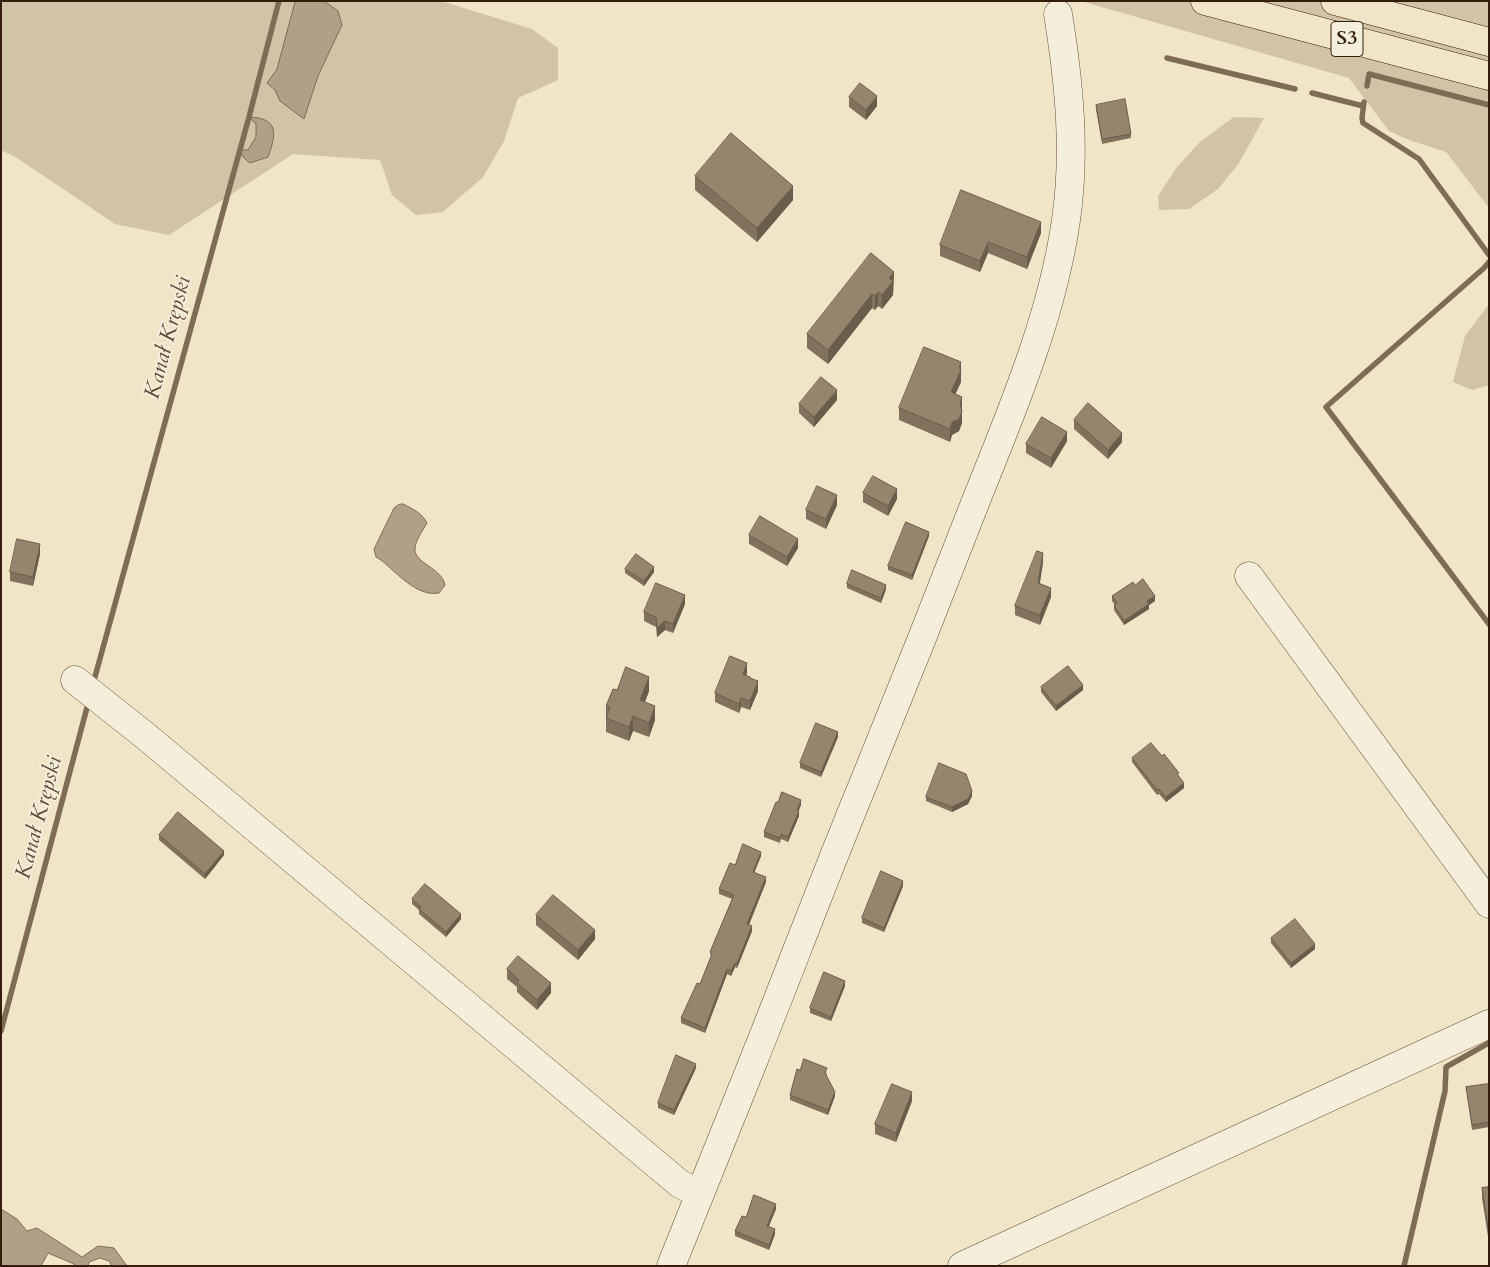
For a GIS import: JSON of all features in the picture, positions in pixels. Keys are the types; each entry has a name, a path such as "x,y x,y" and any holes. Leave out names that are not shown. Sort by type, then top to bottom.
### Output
{"highway":[{"name":"S3","path":"1205,1 1489,76"},
{"name":"S3","path":"1335,1 1489,42"}],"street":[{"path":"671,1266 1031,363 1057,268 1066,218 1069,184 1070,116 1058,14"},
{"path":"1249,576 1489,904"},
{"path":"75,680 148,738 680,1184 700,1193"},
{"path":"962,1266 1489,1024"}],"shaded area":[{"path":"1,1 441,1 532,29 558,48 558,80 518,98 504,141 483,177 443,212 416,215 392,195 380,160 293,154 169,235 115,224 17,158 1,150"},
{"path":"324,1 338,11 342,25 318,76 304,119 280,101 275,90 267,83 277,69 295,2"},
{"path":"1081,1 1489,1 1489,208 1446,152 1409,140 1389,131 1349,78"},
{"path":"249,117 259,118 271,124 274,135 268,157 250,163 243,157 240,150 248,150 256,137 256,124"},
{"path":"1234,117 1264,118 1239,163 1218,189 1189,209 1159,210 1158,196 1177,167 1201,141"},
{"path":"1489,304 1489,385 1472,390 1453,382 1465,336"},
{"path":"403,504 420,514 427,523 415,549 419,558 443,579 445,585 439,593 431,593 415,588 376,557 374,549 394,508"},
{"path":"1,1209 17,1219 27,1231 37,1228 82,1257 98,1246 114,1248 127,1266 112,1266 109,1261 100,1258 89,1262 88,1266 75,1266 48,1253 41,1266 1,1266"}],"building":[{"path":"860,83 877,96 866,110 849,97"},
{"path":"1125,99 1131,134 1102,139 1096,105"},
{"path":"731,133 793,186 757,228 695,176"},
{"path":"961,190 1041,222 1027,257 988,242 980,261 940,245"},
{"path":"871,253 894,272 889,278 893,281 882,295 878,292 875,296 872,294 828,350 807,334"},
{"path":"924,347 961,362 959,367 961,370 951,392 962,397 960,403 962,411 959,419 952,422 950,429 899,408"},
{"path":"821,377 837,390 814,417 799,404"},
{"path":"1088,403 1122,433 1108,450 1074,420"},
{"path":"1042,417 1067,432 1051,458 1026,444"},
{"path":"873,476 897,489 888,506 863,493"},
{"path":"817,486 837,495 826,519 806,510"},
{"path":"760,516 798,539 787,557 749,535"},
{"path":"906,522 929,532 912,575 888,566"},
{"path":"17,539 40,544 33,577 10,572"},
{"path":"1037,551 1043,553 1038,583 1051,588 1040,615 1015,606"},
{"path":"636,554 654,567 644,581 625,569"},
{"path":"852,570 886,585 881,598 847,584"},
{"path":"1143,579 1155,596 1147,601 1149,604 1124,621 1114,605 1117,603 1112,596 1133,582 1135,585"},
{"path":"656,583 685,595 673,624 665,621 657,628 656,617 644,612"},
{"path":"730,656 747,663 743,674 758,681 750,701 741,698 739,704 715,693"},
{"path":"1068,666 1083,685 1056,706 1041,687"},
{"path":"626,667 649,677 640,700 655,706 649,723 633,716 629,727 606,718 610,707 606,706 613,689 617,690"},
{"path":"816,723 838,732 821,772 800,763"},
{"path":"1151,743 1162,756 1164,754 1179,773 1177,774 1184,783 1166,797 1159,789 1157,790 1132,758"},
{"path":"939,763 966,774 972,791 968,799 952,807 926,797"},
{"path":"782,792 801,800 797,810 799,811 788,837 781,834 780,838 764,832"},
{"path":"178,812 224,851 205,874 159,835"},
{"path":"743,844 761,852 753,872 766,877 747,924 752,926 737,963 735,963 731,971 727,969 705,1028 681,1018 697,983 700,984 712,954 710,952 734,895 719,889 730,863 735,865"},
{"path":"881,871 903,881 884,928 862,918"},
{"path":"425,884 461,914 446,932 419,909 421,907 412,899"},
{"path":"553,895 595,930 578,950 536,915"},
{"path":"1295,919 1315,944 1291,963 1271,938"},
{"path":"518,956 551,983 537,1000 517,983 519,980 507,969"},
{"path":"824,972 845,981 831,1017 810,1008"},
{"path":"676,1055 696,1064 674,1110 658,1103"},
{"path":"804,1059 827,1068 825,1073 835,1092 828,1110 790,1095 797,1069 800,1070"},
{"path":"892,1084 912,1092 896,1133 875,1124"},
{"path":"1489,1084 1489,1122 1472,1125 1466,1087"},
{"path":"1489,1187 1489,1234 1482,1188"},
{"path":"754,1195 776,1204 767,1226 775,1229 769,1245 735,1231 742,1216 746,1217"}],"waterway":[{"name":"Kanał Krępski","path":"93,684 249,117 279,1"},
{"path":"1167,58 1295,89"},
{"path":"1367,86 1369,74 1489,105"},
{"path":"1312,93 1363,106"},
{"path":"1364,102 1363,123 1419,159 1489,255"},
{"path":"1489,262 1326,407 1489,624"},
{"name":"Kanał Krępski","path":"1,1031 89,700"},
{"path":"1404,1266 1445,1091 1446,1067 1489,1043"}]}
